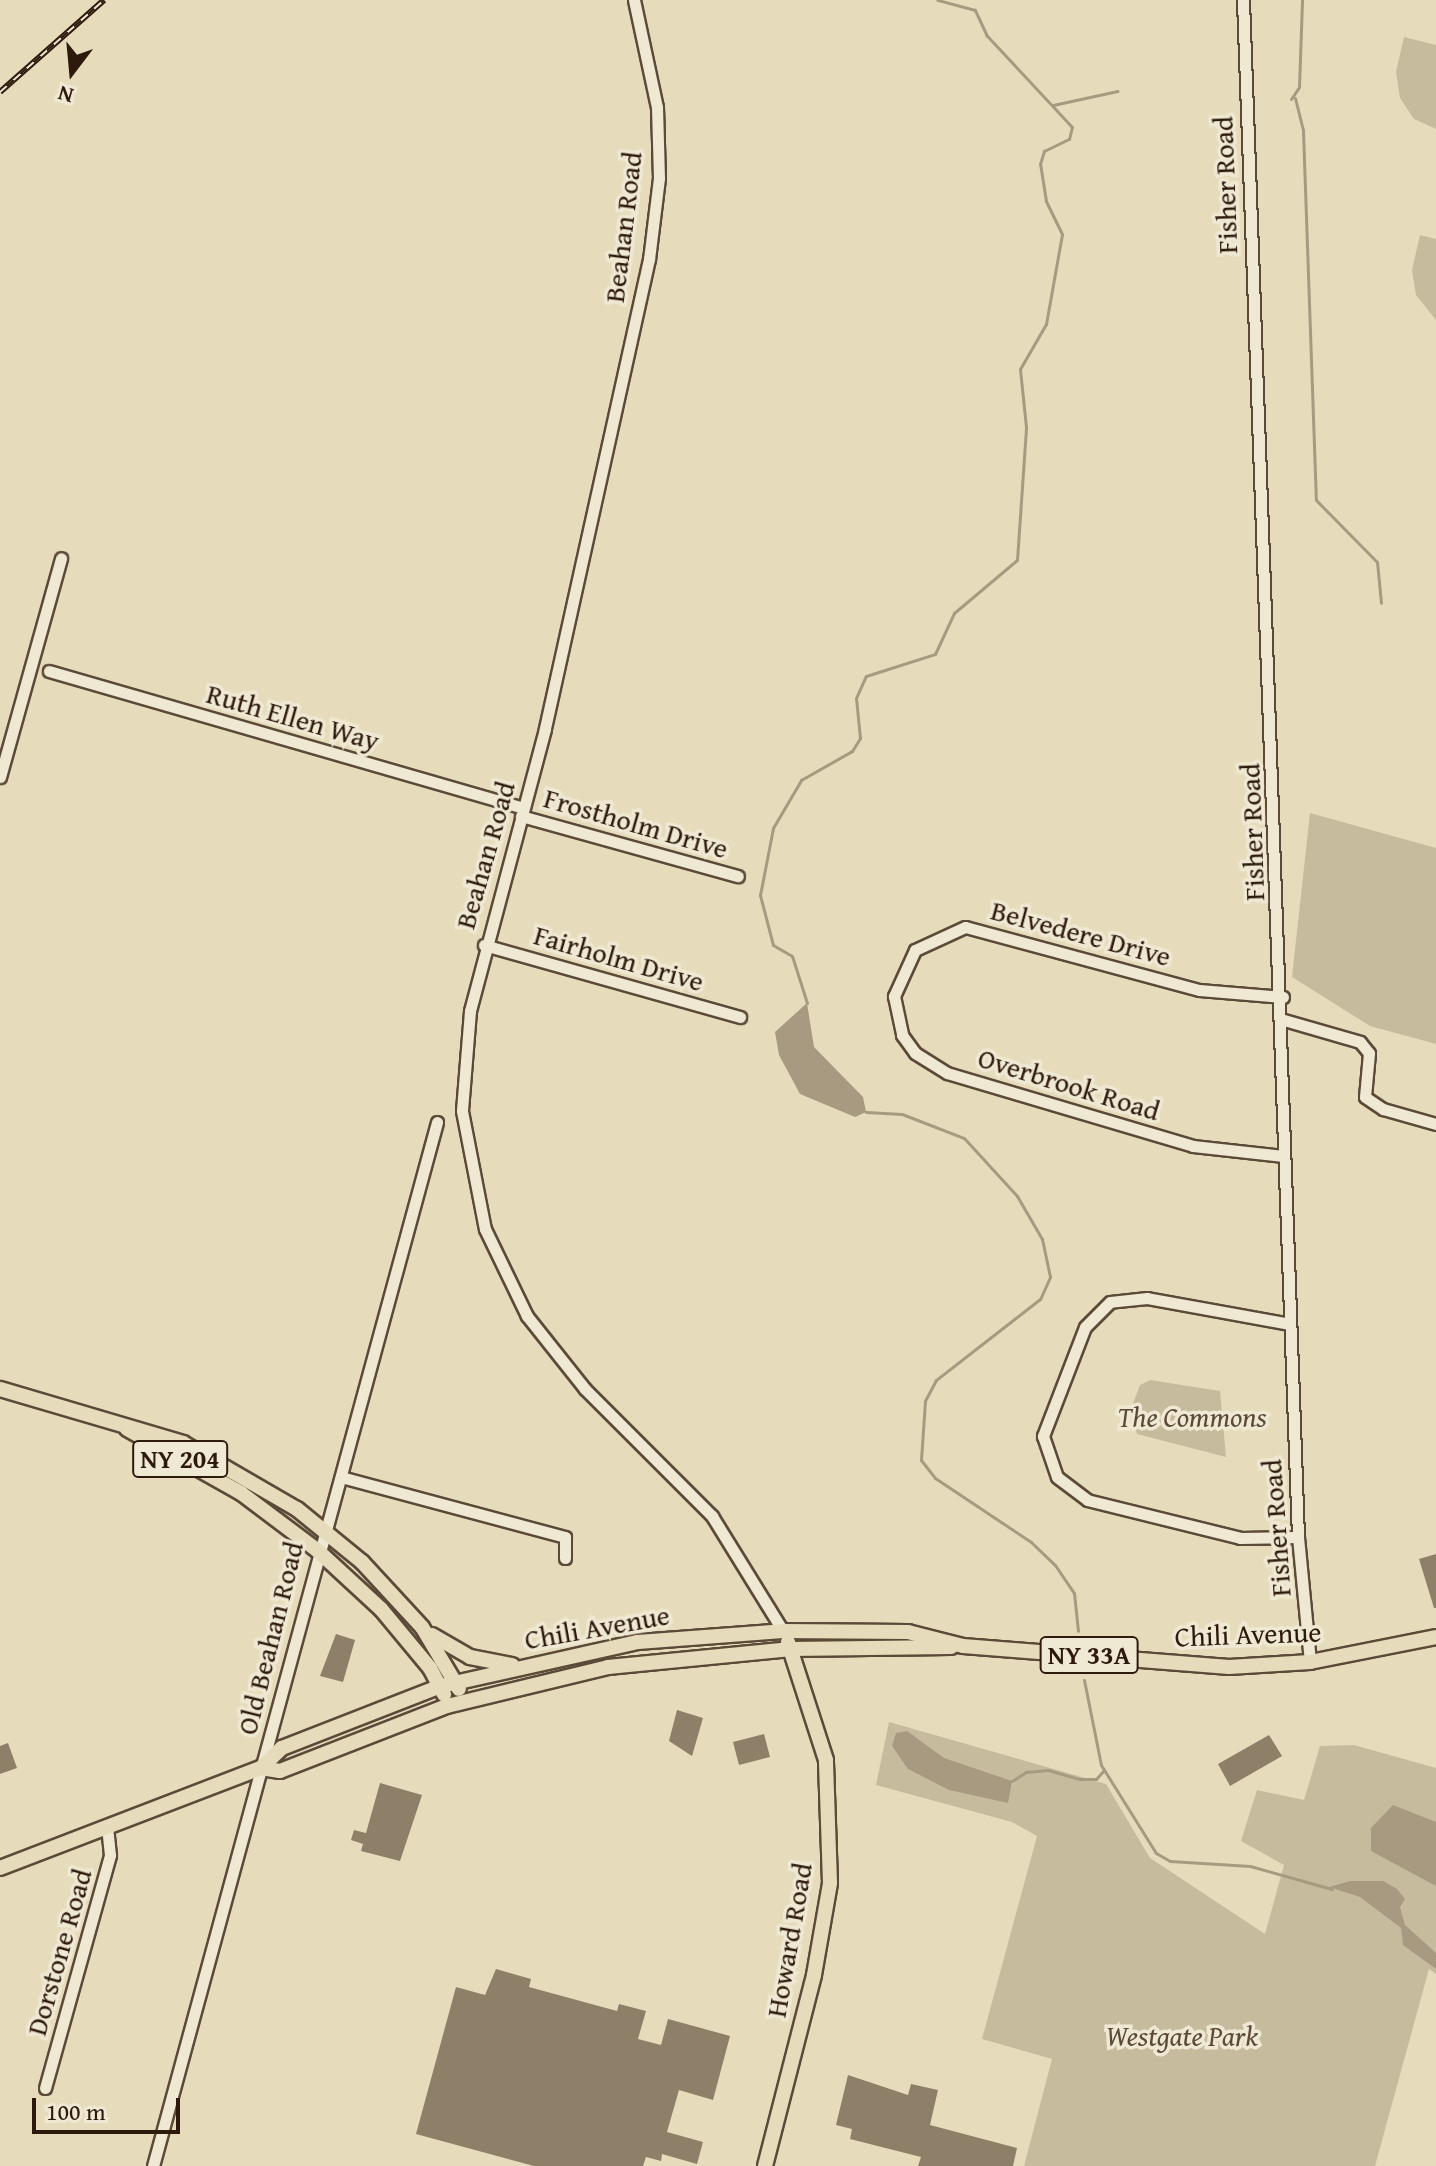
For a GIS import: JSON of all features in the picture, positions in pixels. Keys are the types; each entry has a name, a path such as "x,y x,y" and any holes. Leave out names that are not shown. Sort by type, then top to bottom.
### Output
{"main road":[{"name":"NY 204","path":"0,1389 183,1443 322,1528 422,1627 470,1657 525,1666"},
{"name":"NY 204","path":"110,1419 241,1493 317,1550 381,1609 448,1684 447,1706"},
{"path":"422,1627 448,1684 464,1701"},
{"name":"Chili Avenue","path":"0,1868 261,1768 282,1748 448,1684 638,1642 783,1631 908,1632 963,1646 1229,1667 1310,1662 1436,1637"},
{"name":"Howard Road","path":"765,2166 814,1975 830,1883 826,1760 783,1631"},
{"name":"Chili Avenue","path":"261,1768 280,1771 447,1706 608,1667 791,1649 905,1652 963,1646"}],"street":[{"name":"Beahan Road","path":"634,0 657,107 659,178 649,259 522,812 484,945 464,1047 462,1111 478,1205 494,1252 543,1341 712,1516 783,1631"},
{"name":"Fisher Road","path":"1243,0 1284,1020 1283,1156 1298,1537 1310,1662"},
{"path":"0,777 61,558"},
{"name":"Ruth Ellen Way","path":"49,671 522,812"},
{"name":"Frostholm Drive","path":"522,812 738,876"},
{"name":"Belvedere Drive","path":"896,988 915,950 965,927 1199,990 1283,997"},
{"name":"Fairholm Drive","path":"484,945 740,1017"},
{"name":"Overbrook Road","path":"896,988 895,1015 902,1035 915,1053 947,1073 1193,1146 1283,1156"},
{"path":"1284,1020 1360,1042 1369,1053 1365,1097 1383,1109 1436,1124"},
{"name":"Old Beahan Road","path":"153,2166 261,1768 322,1528 341,1477 437,1122"},
{"path":"1290,1324 1138,1297 1110,1302 1085,1327 1043,1436 1057,1477 1087,1500 1240,1538 1298,1537"},
{"path":"341,1477 565,1537 565,1558"},
{"name":"Dorstone Road","path":"45,2088 110,1855 107,1828"}],"green space":[{"path":"1404,37 1436,45 1436,129 1414,119 1400,98 1396,72"},
{"path":"1420,235 1436,239 1436,320 1416,295 1412,270"},
{"path":"1310,813 1436,848 1436,1044 1370,1026 1292,977"},
{"name":"The Commons","path":"1150,1380 1220,1391 1226,1457 1137,1434 1131,1409 1140,1385"},
{"name":"Westgate Park","path":"889,1722 1106,1784 1150,1858 1265,1934 1284,1865 1241,1841 1257,1790 1304,1800 1320,1746 1354,1745 1436,1768 1436,1974 1429,1969 1375,2166 1024,2166 1052,2059 982,2039 1037,1836 1012,1822 876,1785"}],"shaded area":[{"path":"807,1003 814,1047 863,1097 866,1112 855,1117 800,1094 779,1055 775,1032"},
{"path":"907,1731 944,1758 1012,1781 1008,1803 949,1790 908,1769 892,1746 896,1733"},
{"path":"1393,1805 1436,1822 1436,1886 1371,1851 1371,1828"},
{"path":"1350,1881 1383,1881 1397,1889 1405,1899 1400,1907 1405,1925 1436,1953 1436,1969 1403,1945 1401,1928 1360,1897 1329,1887"}],"building":[{"path":"1436,1554 1436,1608 1434,1608 1419,1559"},
{"path":"336,1634 355,1640 343,1682 320,1676"},
{"path":"677,1710 703,1718 692,1756 669,1741"},
{"path":"764,1734 770,1757 739,1765 733,1742"},
{"path":"1269,1735 1282,1756 1230,1786 1218,1764"},
{"path":"8,1743 17,1768 0,1774 0,1746"},
{"path":"380,1783 422,1795 400,1861 361,1851 363,1844 351,1840 354,1830 366,1833"},
{"path":"496,1969 531,1979 529,1987 617,2011 619,2004 646,2011 638,2039 661,2045 668,2019 730,2036 713,2100 679,2090 667,2132 703,2142 697,2164 662,2154 661,2161 646,2157 643,2166 534,2166 416,2134 456,1987 485,1995"},
{"path":"848,2075 908,2095 911,2084 938,2090 930,2125 1017,2148 1013,2166 918,2166 921,2157 850,2139 852,2129 836,2125"}],"waterway":[{"path":"807,1003 792,956 773,945 760,895 773,828 801,780 852,751 860,738 856,698 866,676 935,654 954,613 1017,560 1026,427 1020,369 1046,324 1062,234 1046,201 1040,164 1044,151 1069,139 1072,127 987,36 975,10 937,0"},
{"path":"1291,99 1299,87 1302,0"},
{"path":"1053,105 1118,91"},
{"path":"1295,98 1303,131 1316,500 1377,562 1381,603"},
{"path":"866,1112 902,1114 964,1138 1017,1196 1042,1239 1050,1277 1040,1299 936,1380 925,1401 921,1460 935,1478 1031,1542 1055,1565 1074,1593 1078,1631"},
{"path":"1084,1680 1101,1765 1156,1853 1170,1861 1250,1866 1332,1889"},
{"path":"1012,1781 1026,1772 1048,1770 1080,1779 1096,1779 1104,1770"}],"railway":[{"path":"0,92 104,0"}]}
